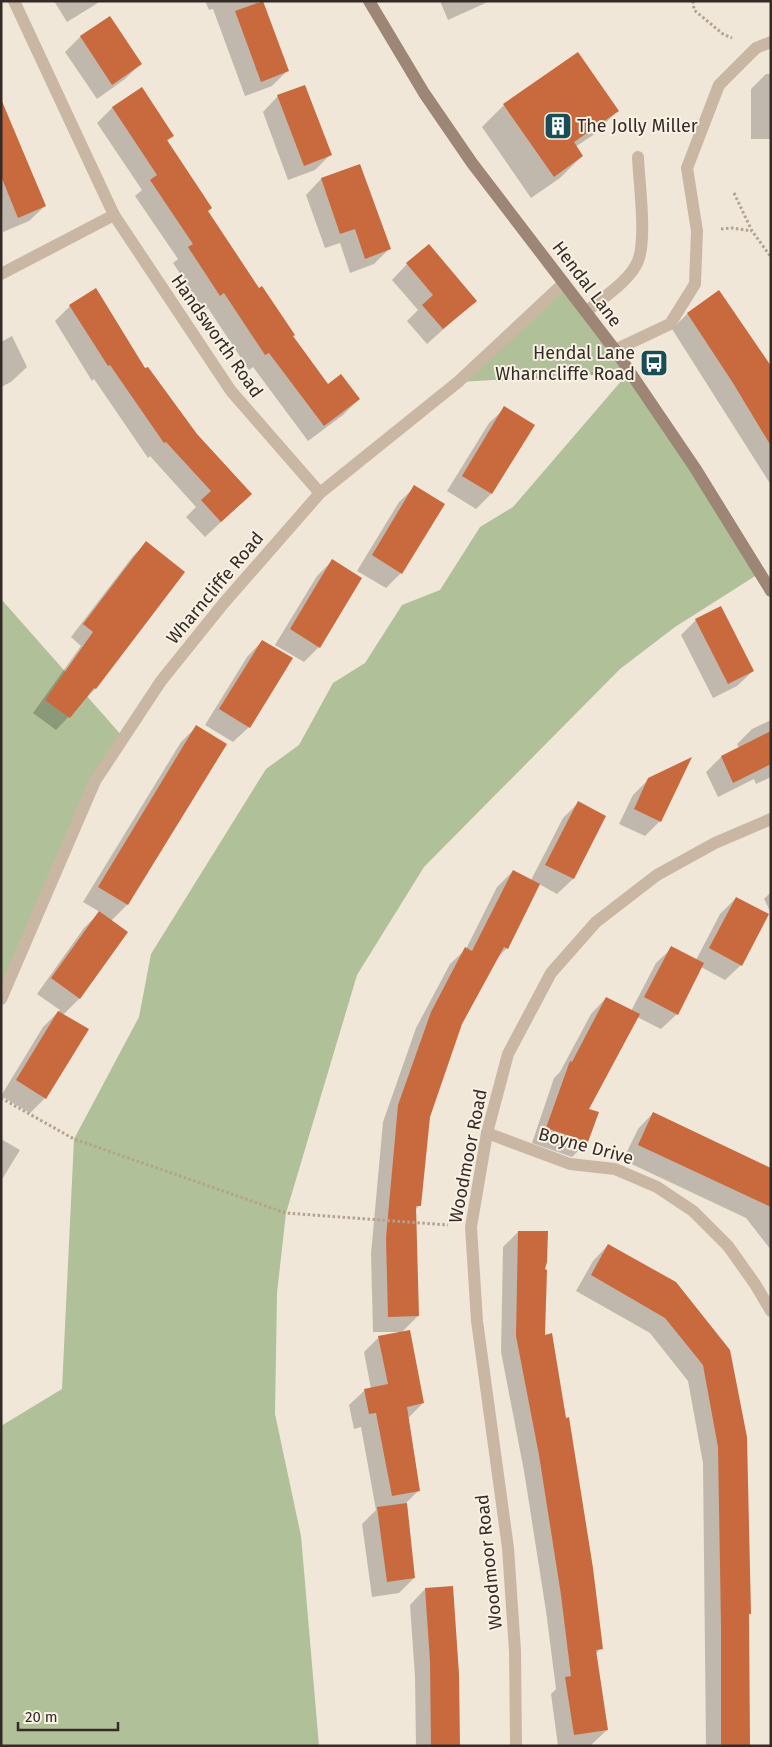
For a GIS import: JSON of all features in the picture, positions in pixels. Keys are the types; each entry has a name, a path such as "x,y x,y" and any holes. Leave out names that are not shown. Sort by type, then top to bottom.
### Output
{"street":[{"name":"Handsworth Road","path":"14,1 114,215 231,391 320,493"},
{"name":"Hendal Lane","path":"369,1 424,94 472,163 615,350 695,468 771,591"},
{"path":"615,350 670,324 695,284 697,231 687,168 720,84 756,48 771,42"},
{"path":"586,312 625,278 638,261 642,236 638,157"},
{"path":"1,274 114,215"},
{"name":"Wharncliffe Road","path":"1,999 95,781 161,680 223,604 320,493 458,382 564,283"},
{"name":"Woodmoor Road","path":"516,1746 515,1651 508,1548 477,1321 471,1227 486,1133 508,1054 551,973 596,922 657,875 715,843 771,819"},
{"name":"Boyne Drive","path":"486,1133 570,1164 615,1169 657,1187 693,1211 728,1246 755,1284 771,1311"}],"path":[{"path":"693,1 694,10 723,34 756,48"},
{"path":"734,193 752,231 771,257"},
{"path":"697,231 732,228 752,231"},
{"path":"458,382 630,372"},
{"path":"1,1098 74,1139 286,1213 471,1227"}],"green space":[{"path":"564,283 629,372 458,382"},
{"path":"629,372 714,499 760,573 675,627 620,669 424,867 357,975 286,1213 277,1293 275,1414 301,1536 319,1746 1,1746 1,1426 62,1389 74,1139 139,1017 151,954 266,769 299,745 333,683 365,663 402,605 440,590 480,527 513,507"},
{"path":"1,599 123,737 95,781 1,999"}],"building":[{"path":"263,1 289,71 261,82 235,11"},
{"path":"110,16 142,64 112,85 80,36"},
{"name":"The Jolly Miller","path":"578,52 619,111 574,142 583,156 554,177 503,104"},
{"path":"305,85 332,155 304,166 277,95"},
{"path":"142,87 174,136 167,140 212,208 208,211 259,288 262,286 295,335 293,336 328,384 341,374 360,399 324,426 269,353 265,355 224,293 220,296 188,247 193,244 150,180 157,175 112,107"},
{"path":"1,99 46,206 18,218 1,176"},
{"path":"360,164 391,249 365,259 355,229 340,234 321,178"},
{"path":"429,244 477,301 443,329 422,305 433,295 406,263"},
{"path":"96,288 145,368 148,367 197,434 252,494 221,522 201,500 211,491 166,442 164,443 110,365 108,366 69,305"},
{"path":"719,290 771,366 771,446 733,383 687,313"},
{"path":"504,406 535,425 492,494 462,476"},
{"path":"414,485 445,504 402,574 372,555"},
{"path":"146,541 185,572 96,689 94,688 70,718 45,700 93,632 83,624"},
{"path":"332,559 362,578 320,648 290,629"},
{"path":"721,606 754,671 728,684 695,619"},
{"path":"262,640 293,658 250,728 219,709"},
{"path":"196,725 227,744 128,905 98,887"},
{"path":"771,731 771,764 733,783 721,756"},
{"path":"692,757 661,822 634,809 648,778"},
{"path":"578,801 606,816 574,879 545,865"},
{"path":"513,870 540,884 508,949 504,947 462,1024 430,1117 421,1206 416,1206 419,1316 388,1317 386,1238 398,1105 431,1012 465,947 472,951"},
{"path":"736,897 769,914 742,966 709,948"},
{"path":"99,911 128,932 80,999 51,978"},
{"path":"671,946 704,963 678,1015 644,997"},
{"path":"606,997 640,1014 589,1109 599,1112 588,1142 546,1128 570,1061 572,1062"},
{"path":"58,1011 89,1029 46,1099 16,1080"},
{"path":"653,1112 771,1168 771,1207 638,1145"},
{"path":"518,1231 548,1231 545,1269 547,1270 545,1335 552,1333 566,1418 569,1417 593,1568 603,1649 596,1650 608,1730 574,1735 565,1677 571,1676 561,1595 539,1455 516,1336"},
{"path":"608,1244 676,1282 730,1350 747,1437 751,1614 749,1614 750,1746 721,1746 718,1447 703,1365 665,1318 591,1275"},
{"path":"410,1330 424,1403 407,1407 420,1491 392,1496 376,1413 369,1414 364,1389 388,1384 378,1336"},
{"path":"407,1503 415,1578 387,1582 377,1507"},
{"path":"453,1586 459,1674 460,1746 431,1746 430,1661 425,1588"}],"place":[{"name":"The Jolly Miller","path":"558,126"},
{"name":"Hendal Lane Wharncliffe Road","path":"654,363"}]}
